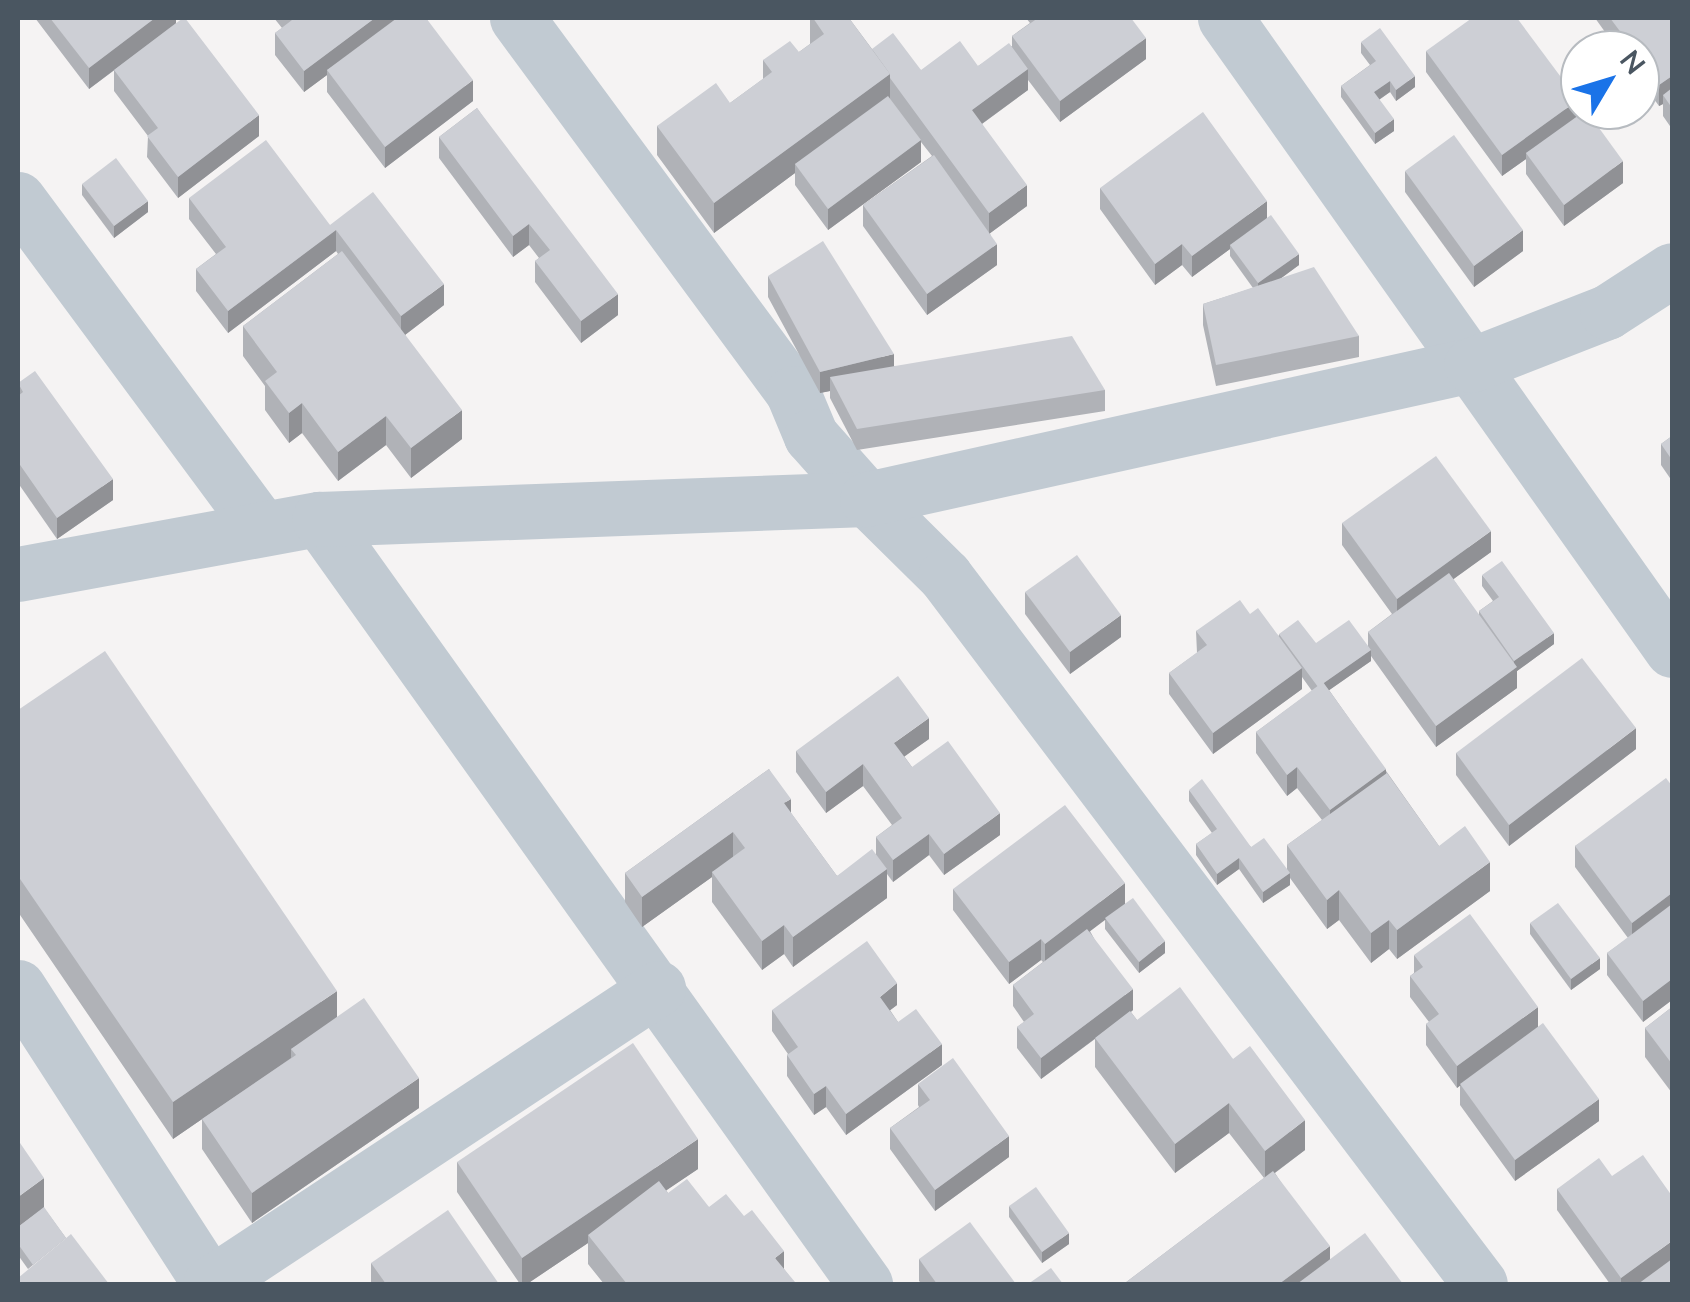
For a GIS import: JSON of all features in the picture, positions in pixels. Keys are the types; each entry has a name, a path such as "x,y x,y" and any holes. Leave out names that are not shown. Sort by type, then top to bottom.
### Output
{"street":[{"path":"517,18 794,393 810,436 866,500 945,576 1480,1284"},
{"path":"1225,18 1672,650"},
{"path":"18,199 262,529"},
{"path":"18,574 318,519 866,500 1470,364 1607,312 1672,270"},
{"path":"318,519 658,988 865,1284"},
{"path":"18,987 210,1284 658,988"}],"building":[{"path":"50,18 155,18 89,68"},
{"path":"183,18 259,115 178,177 147,136 158,128 114,70"},
{"path":"290,18 375,18 304,71 275,33"},
{"path":"397,18 426,18 473,80 385,147 327,70"},
{"path":"813,18 849,18 890,74 714,203 657,126 716,83 730,103 772,72 763,60 790,41 799,52 824,34"},
{"path":"1038,18 1131,18 1146,38 1060,101 1012,36"},
{"path":"1472,18 1517,18 1560,76 1560,113 1502,155 1426,51"},
{"path":"1610,18 1672,18 1672,76 1660,84 1660,30 1619,30"},
{"path":"1380,28 1415,76 1396,90 1390,81 1374,92 1394,119 1375,133 1341,86 1376,61 1361,42"},
{"path":"893,33 921,70 960,41 978,66 1009,43 1028,69 972,110 1027,185 989,213 872,49"},
{"path":"1672,88 1672,108 1663,95"},
{"path":"888,96 921,140 828,209 795,164"},
{"path":"477,108 618,294 581,321 535,261 550,250 529,224 513,236 439,137"},
{"path":"1203,112 1267,201 1192,256 1182,244 1155,264 1100,188"},
{"path":"1560,129 1601,130 1623,161 1564,205 1526,153"},
{"path":"1454,135 1523,230 1474,266 1405,171"},
{"path":"266,140 330,225 373,192 444,284 401,316 336,230 228,311 196,269 226,247 189,198"},
{"path":"934,155 997,244 927,294 863,205"},
{"path":"116,158 148,201 114,226 82,184"},
{"path":"1271,215 1299,254 1258,283 1230,245"},
{"path":"823,241 894,354 820,372 768,276"},
{"path":"342,251 462,410 411,448 386,416 338,452 302,403 289,413 265,381 277,372 243,326"},
{"path":"1314,267 1359,336 1216,365 1203,304"},
{"path":"1072,336 1105,390 857,429 830,377"},
{"path":"35,371 113,479 57,518 18,462 18,396 23,392 18,383"},
{"path":"1672,436 1672,460 1661,444"},
{"path":"1436,456 1491,531 1397,599 1342,523"},
{"path":"1077,555 1121,615 1070,652 1025,592"},
{"path":"1502,561 1554,633 1514,661 1479,611 1499,597 1482,575"},
{"path":"1449,573 1517,667 1436,726 1368,632"},
{"path":"1240,600 1250,614 1258,608 1302,668 1213,733 1169,673 1207,645 1196,631"},
{"path":"1298,620 1316,643 1349,620 1371,650 1318,687 1279,634"},
{"path":"105,651 337,991 173,1102 18,876 18,710"},
{"path":"1582,658 1636,728 1509,825 1456,753"},
{"path":"898,676 929,718 894,743 912,767 948,741 1000,813 944,854 929,834 893,860 876,837 902,818 863,764 826,792 796,751"},
{"path":"1323,682 1386,769 1330,810 1297,767 1287,775 1256,732"},
{"path":"769,769 791,799 784,803 837,876 872,849 887,869 793,937 784,925 762,941 712,872 745,848 733,832 642,897 625,873"},
{"path":"1387,773 1439,846 1465,826 1490,862 1397,930 1389,920 1371,933 1339,890 1327,900 1287,845"},
{"path":"1666,778 1672,786 1672,893 1632,923 1575,846"},
{"path":"1202,779 1251,847 1264,838 1290,873 1263,892 1239,858 1217,874 1196,844 1217,829 1189,790"},
{"path":"1065,805 1125,883 1045,944 1041,939 1009,962 953,889"},
{"path":"1133,898 1165,941 1139,962 1105,918"},
{"path":"1558,903 1600,958 1571,979 1530,923"},
{"path":"1672,904 1672,979 1643,1001 1607,953"},
{"path":"1470,914 1538,1007 1457,1066 1426,1024 1439,1014 1410,976 1423,967 1414,955"},
{"path":"1087,929 1133,989 1041,1058 1017,1027 1034,1014 1013,985"},
{"path":"867,941 897,983 880,997 898,1022 916,1009 942,1044 846,1114 826,1086 814,1094 787,1055 798,1047 772,1010"},
{"path":"1180,987 1233,1059 1250,1046 1305,1120 1265,1151 1229,1103 1175,1144 1095,1038 1130,1011 1137,1020"},
{"path":"364,998 419,1078 252,1193 202,1119 296,1055 291,1049"},
{"path":"1672,1007 1672,1064 1645,1028"},
{"path":"1543,1023 1599,1099 1515,1160 1460,1084"},
{"path":"633,1043 698,1139 522,1258 457,1162"},
{"path":"953,1058 1009,1136 935,1190 890,1128 930,1100 918,1084"},
{"path":"18,1140 44,1178 18,1197"},
{"path":"1643,1155 1672,1196 1672,1241 1621,1278 1557,1189 1599,1158 1612,1176"},
{"path":"1273,1171 1330,1246 1279,1284 1125,1283"},
{"path":"687,1179 709,1207 726,1194 744,1216 752,1210 784,1251 775,1258 795,1282 627,1284 588,1235 659,1181 668,1193"},
{"path":"1036,1187 1069,1233 1042,1252 1009,1206"},
{"path":"44,1207 66,1238 33,1265 18,1244 18,1227"},
{"path":"448,1210 499,1284 386,1284 371,1263"},
{"path":"970,1222 1016,1284 937,1284 919,1259"},
{"path":"1365,1233 1403,1284 1297,1284"},
{"path":"71,1234 109,1284 18,1284 18,1278"},
{"path":"1672,1259 1672,1284 1638,1284"},
{"path":"1051,1268 1063,1284 1028,1284"}]}
